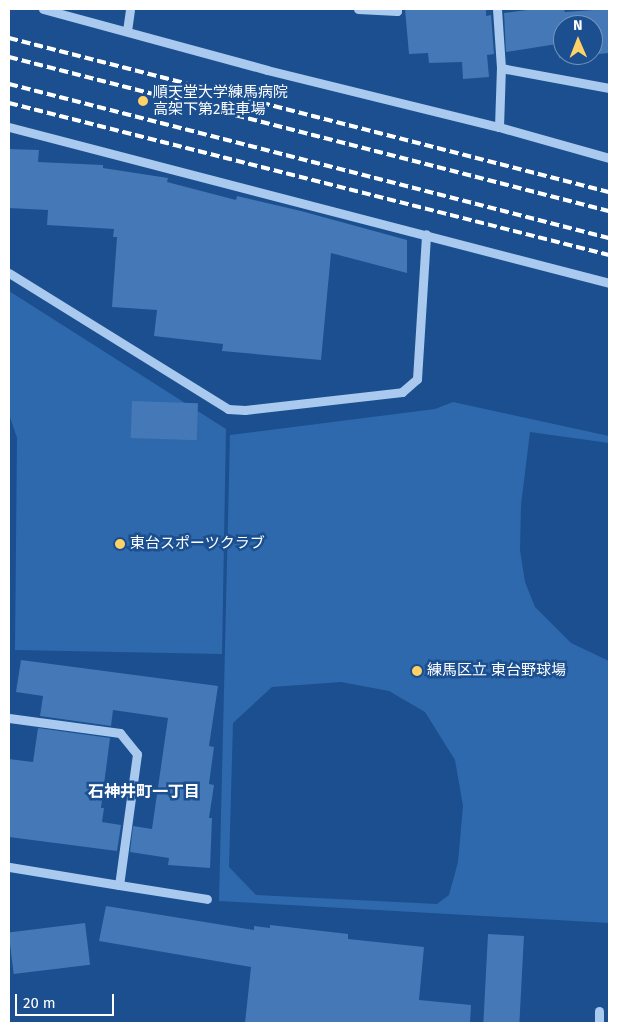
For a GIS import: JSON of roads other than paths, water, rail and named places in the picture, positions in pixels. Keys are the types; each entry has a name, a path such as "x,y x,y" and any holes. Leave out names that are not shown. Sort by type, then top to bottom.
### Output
{"street":[{"path":"44,9 383,100 499,127 609,158"},
{"path":"127,31 130,9"},
{"path":"358,9 397,11 397,9"},
{"path":"497,9 501,68 499,127"},
{"path":"501,68 609,88"},
{"path":"9,127 609,283"},
{"path":"9,273 228,409 245,410 402,392 417,379 426,234"},
{"path":"9,718 120,733 137,754 119,885"},
{"path":"9,867 207,899"},
{"path":"599,1010 599,1023"}],"railway":[{"path":"9,38 609,192"},
{"path":"9,57 609,211"},
{"path":"9,84 609,238"},
{"path":"9,103 609,255"}],"place":[{"name":"順天堂大学練馬病院 高架下第2駐車場","path":"143,101"},
{"name":"東台スポーツクラブ","path":"120,544"},
{"name":"練馬区立 東台野球場","path":"417,671"}],"district":[{"name":"石神井町一丁目","path":"144,792"}]}
